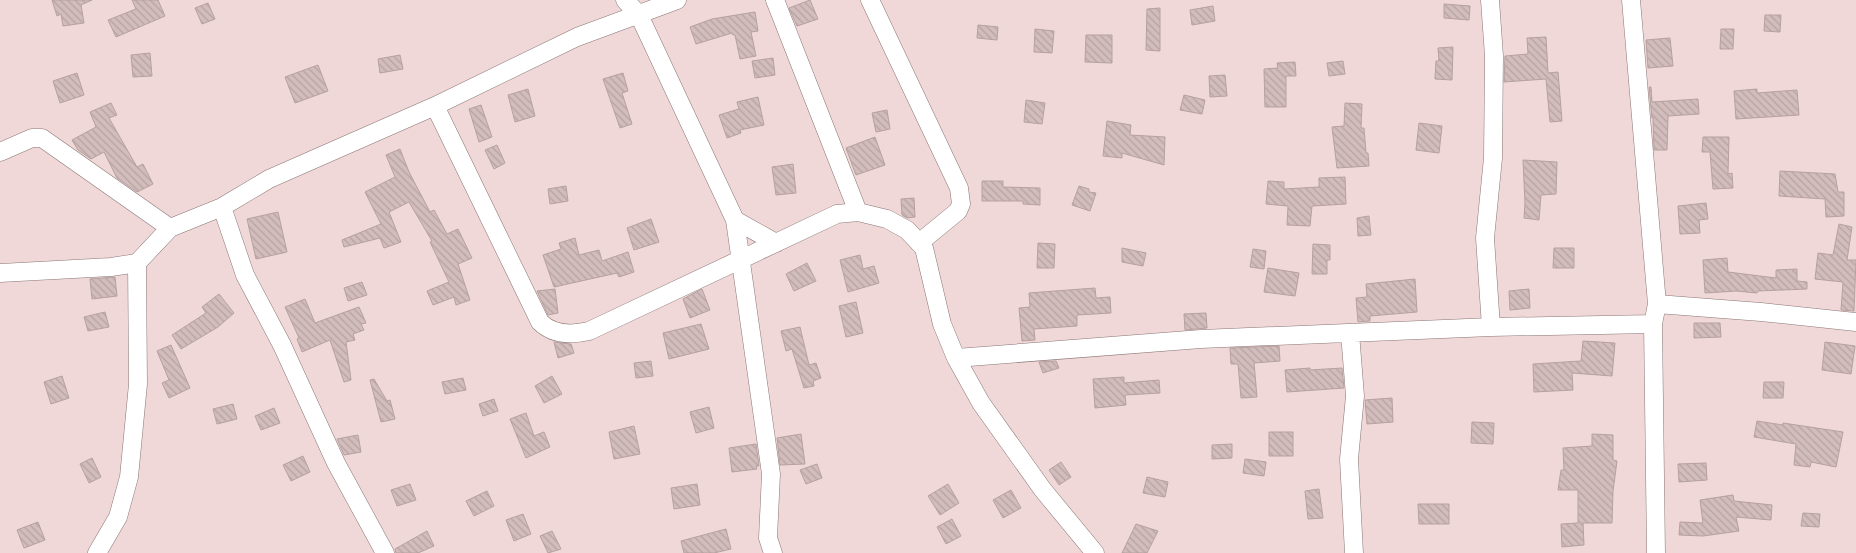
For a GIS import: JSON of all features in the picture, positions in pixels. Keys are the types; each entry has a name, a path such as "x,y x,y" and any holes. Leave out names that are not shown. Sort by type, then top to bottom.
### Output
{"street":[{"path":"624,0 639,15 736,220 740,261 771,474 768,538 773,553"},
{"path":"0,273 111,267 137,263 170,228 222,207 269,179 435,106 576,37 677,0"},
{"path":"774,0 858,212"},
{"path":"870,0 959,188 961,197 958,211 919,243"},
{"path":"1490,0 1494,56 1493,158 1485,238 1491,327"},
{"path":"1631,0 1657,304 1653,324 1656,553"},
{"path":"435,106 540,322 546,328 561,333 574,334 590,331 838,214 858,212 887,220 908,230 924,248 942,324 956,358 981,403 1043,490 1095,553"},
{"path":"0,152 32,138 42,138 170,228"},
{"path":"222,207 245,275 282,345 336,463 385,553"},
{"path":"736,220 776,243"},
{"path":"97,553 118,517 129,477 138,384 137,263"},
{"path":"1657,304 1856,322"},
{"path":"956,358 1201,339 1491,327 1653,324"},
{"path":"1350,333 1355,396 1349,459 1354,553"}],"building":[{"path":"52,0 92,0 81,5 84,23 63,26 61,14 57,16"},
{"path":"132,0 158,0 165,16 116,37 108,20 136,9"},
{"path":"810,0 818,19 797,26 789,8"},
{"path":"208,3 215,19 202,24 195,8"},
{"path":"1444,4 1470,6 1469,20 1444,18"},
{"path":"1213,6 1215,21 1192,25 1190,10"},
{"path":"1160,8 1160,51 1146,50 1147,9"},
{"path":"755,12 758,31 751,32 756,56 740,59 735,35 732,33 696,44 690,27 712,19"},
{"path":"1765,15 1781,15 1780,32 1764,31"},
{"path":"978,25 998,27 997,40 977,38"},
{"path":"1035,29 1054,31 1052,53 1034,52"},
{"path":"1721,29 1734,29 1733,49 1720,49"},
{"path":"1086,35 1112,35 1112,63 1085,62"},
{"path":"1546,37 1548,73 1558,72 1562,121 1550,122 1546,79 1504,82 1505,56 1528,54 1527,38"},
{"path":"1670,38 1673,66 1648,68 1646,40"},
{"path":"1453,47 1452,80 1435,79 1436,61 1439,61 1438,48"},
{"path":"150,53 152,76 133,77 131,55"},
{"path":"400,55 403,69 380,73 378,59"},
{"path":"773,58 775,75 755,78 752,61"},
{"path":"1343,61 1345,74 1329,76 1327,63"},
{"path":"1295,62 1296,76 1286,76 1286,107 1265,107 1264,69 1278,68 1277,63"},
{"path":"318,65 328,91 295,103 285,77"},
{"path":"77,73 84,95 60,103 53,81"},
{"path":"623,73 628,91 622,93 632,124 620,128 603,79"},
{"path":"1225,75 1227,96 1210,97 1209,76"},
{"path":"1649,87 1651,87 1652,102 1698,99 1699,114 1668,116 1667,150 1654,150 1653,117"},
{"path":"528,89 535,116 515,122 508,95"},
{"path":"1757,89 1757,93 1797,90 1799,115 1736,119 1734,91"},
{"path":"1184,95 1205,100 1202,114 1180,110"},
{"path":"758,97 764,125 740,130 741,133 727,138 719,115 739,109 737,102"},
{"path":"1026,100 1045,103 1042,124 1024,122"},
{"path":"111,103 117,115 109,118 137,167 143,164 153,184 137,192 117,178 104,152 91,159 78,150 72,140 96,127 90,112"},
{"path":"1345,103 1362,104 1361,128 1364,128 1369,166 1337,168 1332,127 1344,126"},
{"path":"481,105 492,137 479,142 469,109"},
{"path":"887,110 890,129 876,132 872,113"},
{"path":"1107,121 1131,125 1130,135 1165,137 1164,165 1122,153 1122,158 1103,156"},
{"path":"1419,123 1442,126 1439,153 1416,150"},
{"path":"875,137 885,165 856,175 846,148"},
{"path":"1703,137 1729,137 1728,174 1732,173 1733,188 1713,189 1710,152 1702,152"},
{"path":"497,145 505,163 494,169 485,150"},
{"path":"400,149 409,172 430,212 434,210 447,234 458,229 472,258 458,264 470,300 456,305 454,297 433,305 427,291 449,282 430,242 432,241 409,202 389,212 401,242 384,248 380,238 344,247 342,240 381,224 365,192 395,177 386,155"},
{"path":"1523,160 1557,162 1556,194 1541,195 1539,220 1524,218"},
{"path":"793,164 796,193 776,195 772,167"},
{"path":"1780,171 1835,174 1838,192 1844,192 1844,216 1826,217 1825,199 1779,196"},
{"path":"1345,177 1346,204 1312,206 1310,226 1287,225 1288,206 1266,204 1268,181 1284,182 1284,189 1319,187 1319,178"},
{"path":"982,181 1003,181 1003,187 1040,188 1040,205 1023,204 1023,201 982,201"},
{"path":"566,186 568,201 550,204 548,189"},
{"path":"1079,186 1089,189 1089,192 1096,193 1090,211 1072,205"},
{"path":"914,198 915,217 907,218 902,215 901,199"},
{"path":"1706,203 1708,219 1699,220 1700,233 1680,234 1678,206"},
{"path":"278,212 287,252 256,259 247,219"},
{"path":"1369,216 1371,235 1358,236 1357,218"},
{"path":"651,219 659,242 634,250 627,228"},
{"path":"1839,224 1852,227 1847,260 1856,260 1854,311 1841,310 1843,282 1815,279 1818,253 1833,255"},
{"path":"575,238 579,255 599,250 602,261 628,252 634,272 619,277 617,273 554,287 543,255 561,249 559,243"},
{"path":"1038,243 1055,244 1054,268 1037,268"},
{"path":"1313,244 1330,245 1330,260 1327,260 1327,274 1312,274"},
{"path":"1122,248 1146,253 1143,266 1122,262"},
{"path":"1554,248 1574,248 1574,268 1553,268"},
{"path":"1253,249 1266,251 1264,269 1250,267"},
{"path":"860,255 863,269 874,266 879,283 848,292 840,260"},
{"path":"1727,258 1728,272 1776,278 1776,270 1797,269 1797,281 1807,282 1807,289 1758,291 1757,293 1736,291 1705,293 1703,260"},
{"path":"807,263 816,281 794,291 786,274"},
{"path":"1268,268 1299,273 1295,296 1264,292"},
{"path":"115,277 117,296 92,299 90,279"},
{"path":"1415,279 1417,312 1370,316 1370,321 1358,322 1356,298 1367,297 1366,284"},
{"path":"362,282 367,295 348,301 344,288"},
{"path":"1095,288 1096,298 1110,297 1111,313 1077,315 1077,326 1034,329 1035,340 1022,341 1019,308 1030,307 1029,293"},
{"path":"555,289 558,313 548,315 537,291"},
{"path":"702,289 710,310 690,318 683,299"},
{"path":"1529,289 1530,308 1510,310 1509,291"},
{"path":"219,294 234,313 218,327 181,349 172,335 206,313 202,307"},
{"path":"305,299 315,323 359,307 366,323 361,324 364,330 353,334 355,340 346,342 351,380 344,382 330,340 302,352 297,339 299,338 285,307"},
{"path":"856,302 863,333 846,337 839,306"},
{"path":"105,312 109,327 88,331 84,317"},
{"path":"1206,313 1207,328 1185,330 1184,314"},
{"path":"1694,323 1720,323 1721,337 1694,338"},
{"path":"701,324 709,349 669,359 663,333"},
{"path":"800,327 809,365 816,363 821,378 813,381 814,386 804,388 792,349 786,351 781,331"},
{"path":"1583,341 1615,343 1612,376 1572,373 1573,390 1534,392 1533,364 1581,361"},
{"path":"554,342 571,344 574,353 558,358"},
{"path":"1825,342 1855,346 1851,374 1822,370"},
{"path":"171,345 190,388 169,398 162,383 169,380 157,351"},
{"path":"1279,346 1280,361 1254,363 1257,397 1241,398 1238,364 1231,364 1230,348"},
{"path":"651,361 653,376 636,378 634,363"},
{"path":"1056,361 1059,368 1043,373 1039,362"},
{"path":"1310,368 1310,370 1342,368 1344,388 1287,392 1285,370"},
{"path":"62,376 69,398 51,404 44,382"},
{"path":"552,376 562,394 544,403 535,386"},
{"path":"1124,377 1124,383 1159,380 1160,393 1125,395 1126,405 1095,408 1093,379"},
{"path":"463,378 466,390 445,394 442,382"},
{"path":"374,379 387,401 390,400 395,419 381,422 370,380"},
{"path":"1764,382 1784,382 1783,398 1763,398"},
{"path":"1392,398 1393,422 1367,424 1365,400"},
{"path":"494,399 498,411 483,416 479,404"},
{"path":"233,404 237,419 217,424 213,409"},
{"path":"709,407 714,428 696,433 690,412"},
{"path":"274,408 280,423 261,430 255,416"},
{"path":"526,413 534,436 544,432 550,447 526,458 510,419"},
{"path":"1757,421 1843,432 1836,467 1811,462 1810,467 1794,465 1796,444 1754,437"},
{"path":"1472,422 1494,423 1493,444 1471,443"},
{"path":"634,426 640,454 614,459 609,432"},
{"path":"1269,432 1293,432 1293,456 1269,456"},
{"path":"801,434 805,464 780,465 777,438"},
{"path":"1592,434 1613,435 1613,460 1617,461 1613,491 1612,523 1583,523 1584,545 1562,547 1561,524 1578,523 1578,490 1558,490 1561,470 1564,470 1563,448 1592,446"},
{"path":"358,435 361,452 344,455 337,439"},
{"path":"756,444 759,466 756,466 757,469 732,472 729,448"},
{"path":"1232,444 1232,458 1212,459 1212,445"},
{"path":"303,456 310,472 291,481 283,465"},
{"path":"92,458 101,477 89,483 80,464"},
{"path":"1245,459 1266,462 1264,476 1243,473"},
{"path":"1061,462 1071,477 1059,485 1049,470"},
{"path":"1706,463 1707,480 1679,482 1678,464"},
{"path":"817,464 822,478 806,484 800,470"},
{"path":"1147,477 1168,482 1165,497 1143,493"},
{"path":"410,484 416,500 397,506 391,490"},
{"path":"697,484 700,505 674,509 671,488"},
{"path":"948,484 959,503 940,515 928,496"},
{"path":"1319,489 1323,518 1308,519 1305,491"},
{"path":"1011,490 1021,508 1003,518 993,500"},
{"path":"487,491 494,506 474,516 466,501"},
{"path":"1733,495 1734,501 1772,505 1771,520 1736,517 1739,531 1703,536 1679,535 1680,522 1703,523 1700,500"},
{"path":"1418,504 1449,504 1449,524 1419,524"},
{"path":"1803,513 1820,514 1819,527 1801,526"},
{"path":"523,514 531,534 514,541 506,520"},
{"path":"952,519 961,536 946,544 937,527"},
{"path":"38,522 45,540 24,548 17,530"},
{"path":"1136,524 1158,531 1147,553 1122,553"},
{"path":"726,529 731,549 714,553 684,553 681,541"},
{"path":"427,531 434,546 418,553 396,553 395,549"},
{"path":"552,531 561,549 548,553 540,536"}]}
